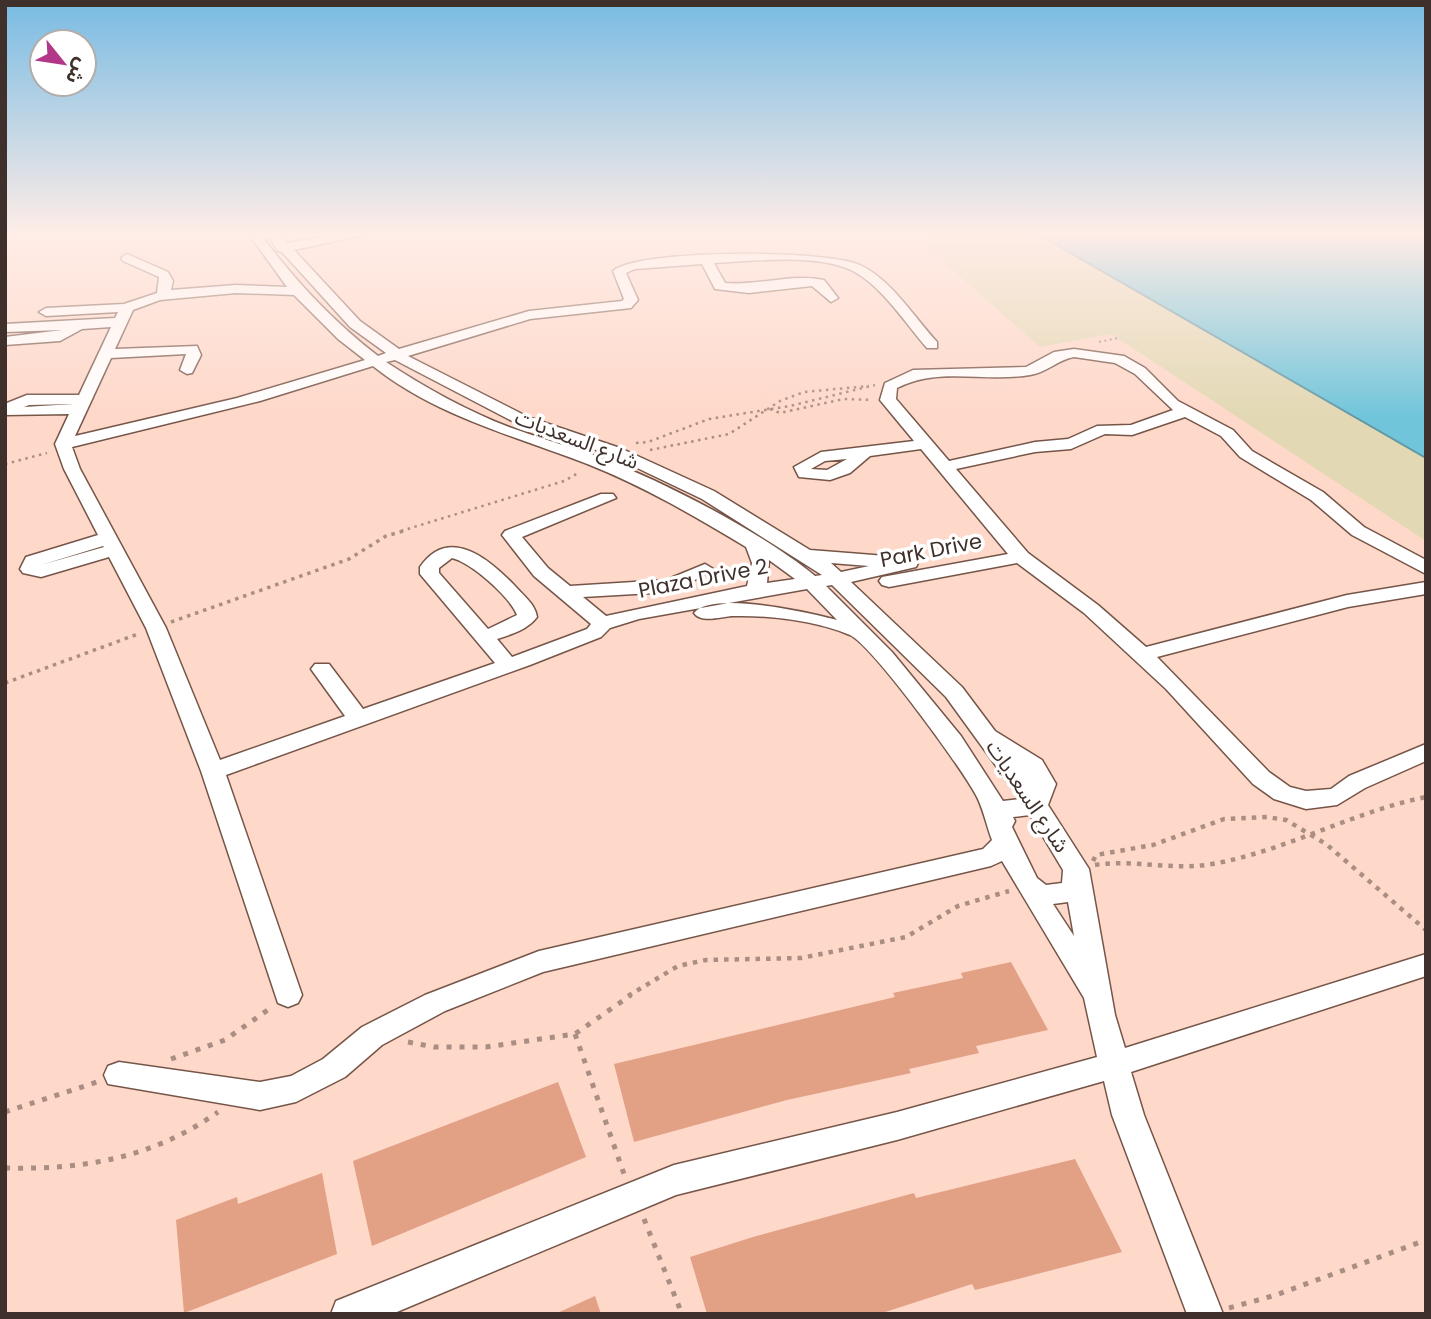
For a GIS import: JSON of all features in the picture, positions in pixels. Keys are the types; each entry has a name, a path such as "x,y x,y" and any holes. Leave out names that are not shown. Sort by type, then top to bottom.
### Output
{"street":[{"path":"170,295 141,299 123,315 64,446 72,469 156,628 214,771 288,995"},
{"name":"شارع السعديات","path":"301,295 343,336 380,365 452,407 502,430 597,462 686,504 788,563 860,631 928,706 990,798 1005,842 1032,892 1100,1000"},
{"name":"شارع السعديات","path":"326,295 355,324 402,358 522,420 614,451 708,495 805,554 844,585 954,692 985,734 1037,767 1045,784 1044,792 1035,806"},
{"path":"402,358 461,336 540,313 626,305 631,300 629,295"},
{"path":"828,295 831,298"},
{"path":"884,295 932,345"},
{"path":"11,323 123,315"},
{"path":"11,323 60,337 75,329 74,326 123,315"},
{"path":"64,446 380,365 491,333 510,321"},
{"path":"330,377 341,368 346,359 343,336"},
{"path":"379,342 414,342 461,336"},
{"path":"106,354 192,349 194,355 187,370"},
{"path":"1426,568 1358,531 1317,496 1246,454 1227,433 1162,396 1140,371 1119,359 1094,353 1059,355 1030,371 1004,374 913,374 890,386 888,400 1015,549 1091,609 1174,684 1261,778 1282,793 1306,800 1337,797 1357,782 1426,752"},
{"path":"243,401 380,365"},
{"path":"944,467 1035,447 1071,444 1103,429 1132,430 1187,411"},
{"path":"864,453 925,444"},
{"path":"607,498 510,535 541,572 569,592 598,629 613,634 722,609 792,615 860,631"},
{"path":"754,542 761,563 756,590"},
{"name":"Park Drive","path":"844,585 909,563 1015,549"},
{"name":"Park Drive","path":"844,585 975,563 1015,549"},
{"path":"492,634 524,621 526,610 471,556 449,554 433,560 429,567 430,574 492,634 515,663"},
{"path":"805,554 909,563"},
{"path":"569,592 670,586 705,570"},
{"path":"817,589 844,585"},
{"path":"1142,655 1347,601 1426,588"},
{"name":"Plaza Drive 2","path":"598,629 635,614 756,590 817,589"},
{"name":"Plaza Drive 2","path":"722,609 817,589"},
{"path":"214,771 515,663 598,629"},
{"path":"322,669 359,720"},
{"path":"1079,890 1032,892 1030,864 996,811 1035,806 1079,890 1101,1016 1128,1115 1212,1312"},
{"path":"119,1075 260,1096 296,1088 334,1068 372,1036 435,1003 538,962 991,857 1005,842"},
{"path":"349,1314 674,1180 897,1126 1115,1063 1426,965"}],"path":[{"path":"1094,343 1118,338"},
{"path":"614,451 629,444 648,443 709,419 826,398 877,384"},
{"path":"648,451 666,443 695,442 730,434 747,427 768,408 811,390 871,386"},
{"path":"768,408 780,413 844,399 888,400"},
{"path":"5,464 64,446"},
{"path":"5,683 349,559 386,536 564,481 597,462"},
{"path":"1426,796 1390,802 1310,834 1267,852 1208,865 1112,861 1090,866 1096,855 1153,845 1182,832 1224,819 1267,817 1286,820 1310,834 1326,844 1426,930"},
{"path":"372,1036 435,1047 486,1047 575,1034 643,986 678,966 741,957 800,958 874,945 906,937 979,898 1032,892"},
{"path":"159,1062 225,1040 288,995"},
{"path":"5,1111 119,1075"},
{"path":"5,1168 52,1170 115,1161 157,1147 201,1126 242,1093"},
{"path":"1212,1312 1276,1295 1426,1240"}],"sand":[{"path":"980,295 1144,295 1426,458 1426,541 1111,334 1040,347"}],"water":[{"path":"1143,295 1426,295 1426,458"}],"building":[{"path":"1011,962 1048,1030 976,1046 979,1053 909,1069 911,1073 787,1100 634,1142 614,1064 895,997 893,993 963,978 961,973"},
{"path":"558,1082 586,1157 372,1246 353,1161"},
{"path":"1075,1159 1122,1252 975,1290 972,1284 879,1314 707,1314 690,1257 914,1193 916,1198"},
{"path":"322,1173 337,1254 184,1313 176,1220 237,1197 238,1204"},
{"path":"595,1296 601,1314 555,1314"}]}
